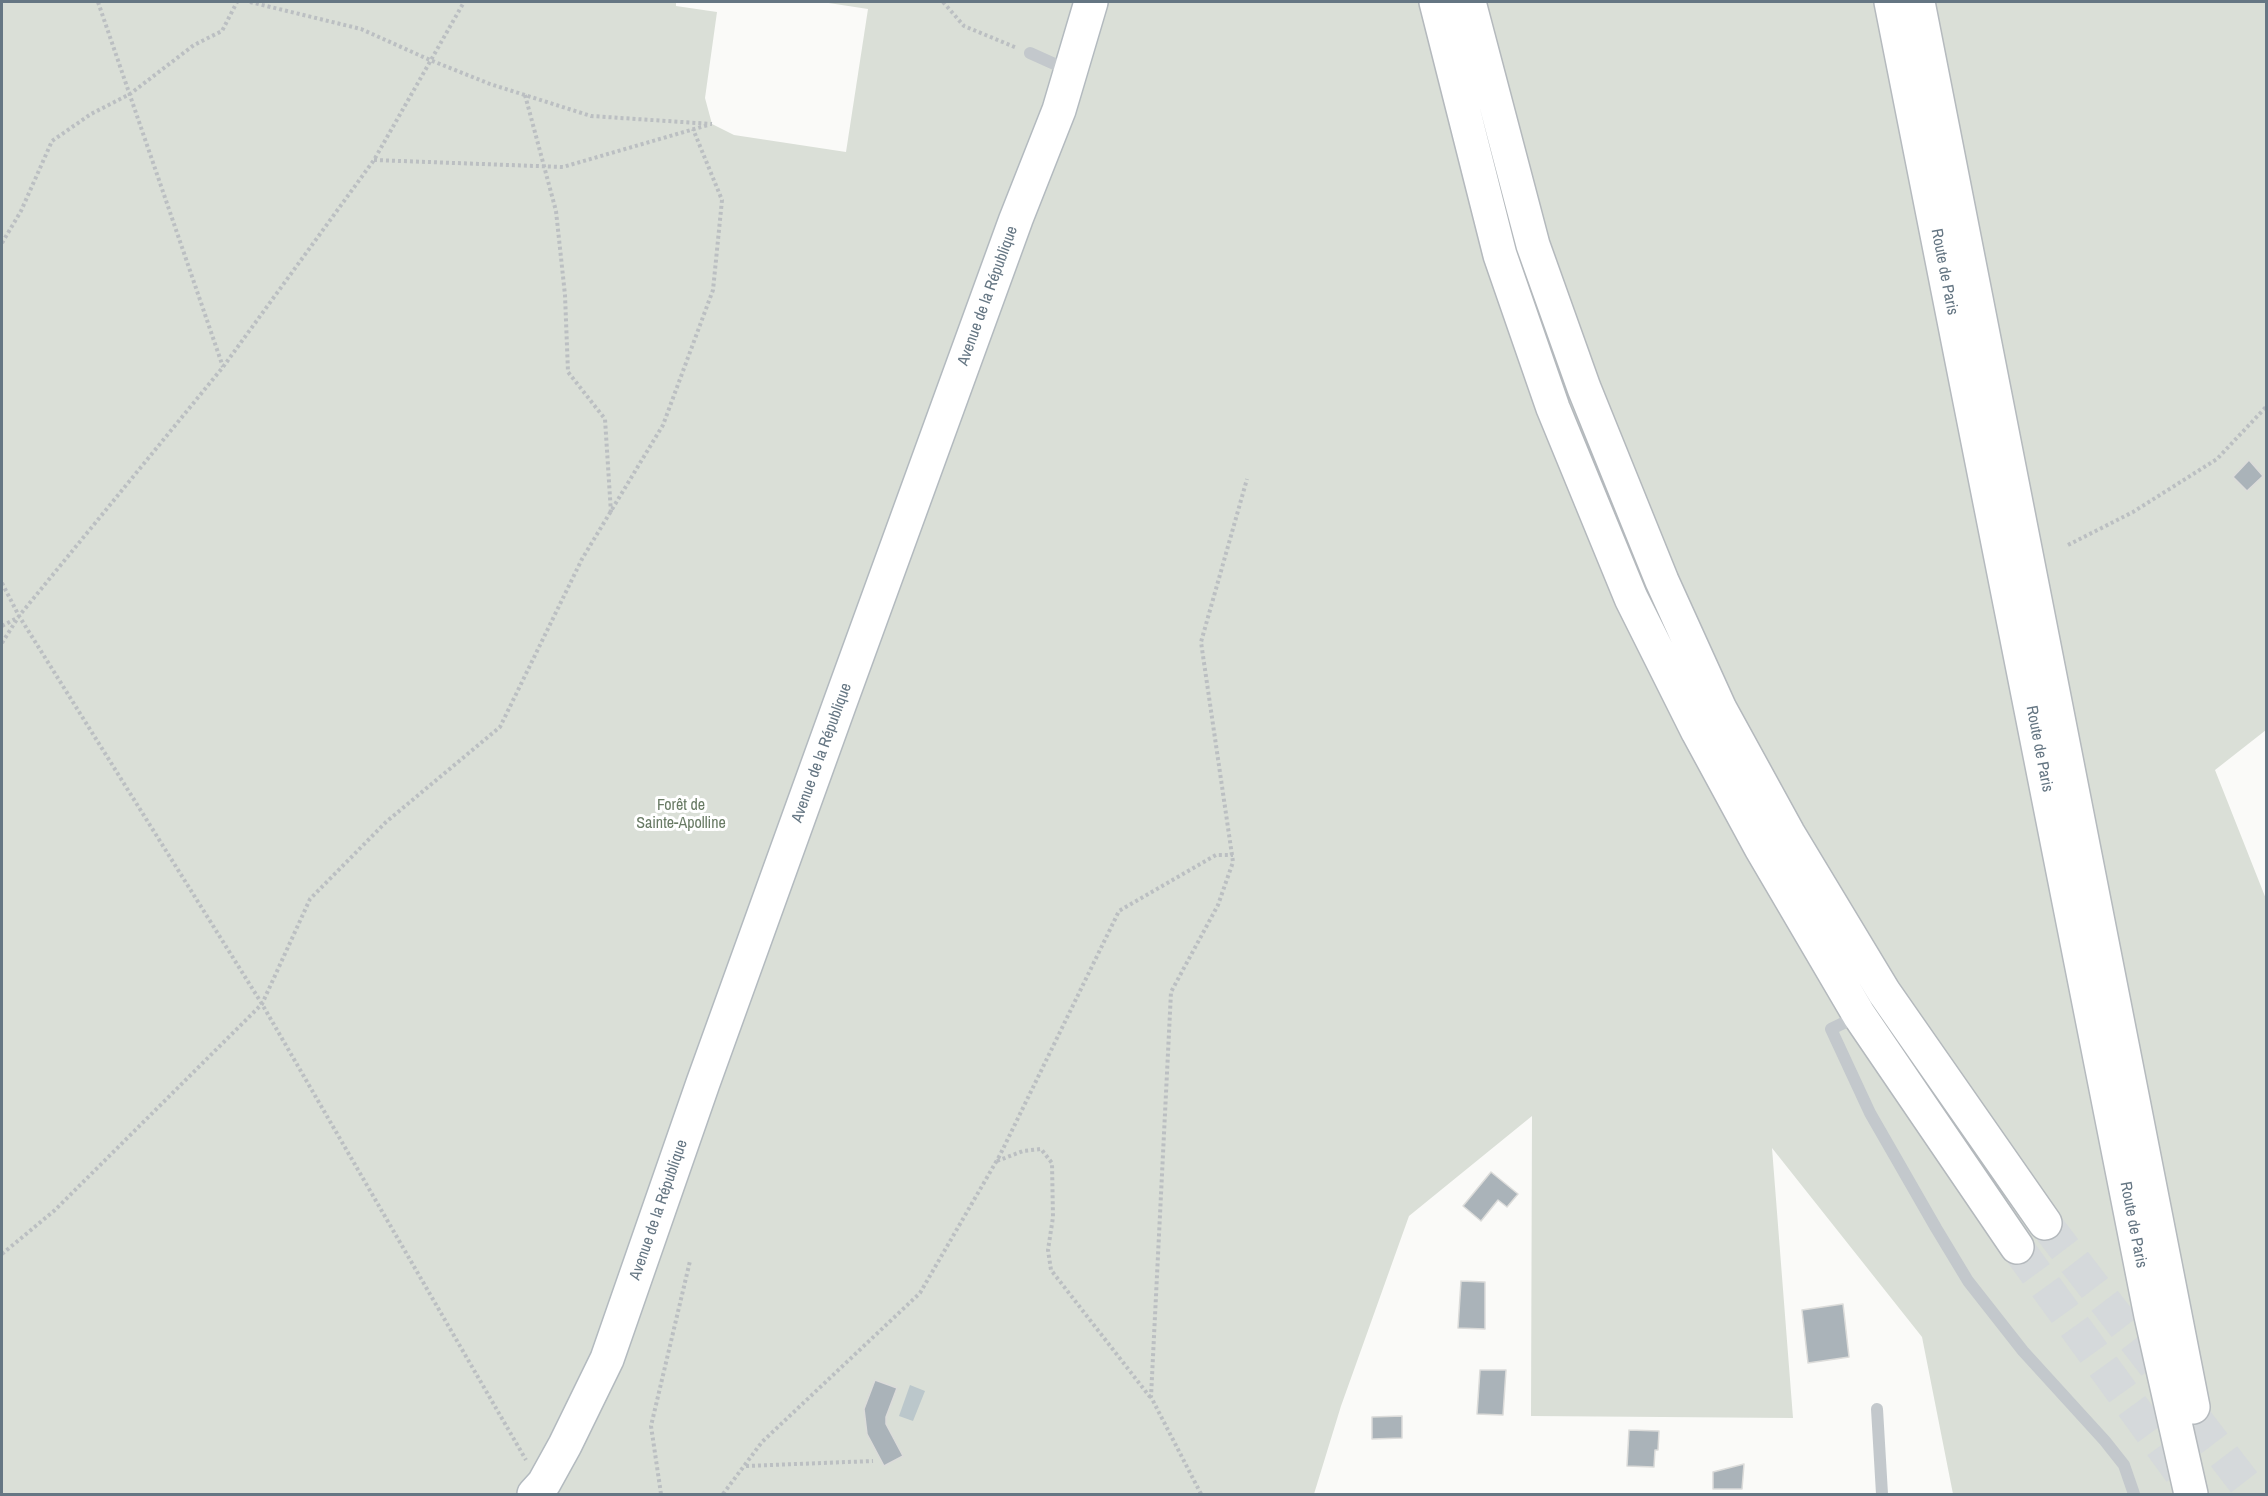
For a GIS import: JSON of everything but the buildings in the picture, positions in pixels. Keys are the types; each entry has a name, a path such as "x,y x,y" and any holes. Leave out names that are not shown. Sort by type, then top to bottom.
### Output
{"main road":[{"name":"Avenue de la République","path":"539,1489 607,1359 703,1083 997,272 1059,110 1091,2"},
{"path":"1436,2 1500,255 1552,408 1631,598 1698,732 1761,848 1859,1015 2018,1247"},
{"path":"1469,2 1541,267 1584,388 1662,581 1720,709 1788,833 1884,992 2045,1223"},
{"name":"Route de Paris","path":"1891,2 2149,1305 2192,1494"},
{"name":"Route de Paris","path":"1918,2 2210,1494"}],"lane":[{"path":"1030,53 1071,72"},
{"path":"1859,1015 1831,1029 1870,1113 1968,1281 2023,1351 2124,1465 2134,1494"},
{"path":"1877,1409 1882,1494"}],"path":[{"path":"98,2 223,367"},
{"path":"2,243 21,211 52,141 92,114 130,94 194,45 222,31 237,2"},
{"path":"250,2 361,29 430,60 525,95 591,116 712,124 563,167 374,160"},
{"path":"2,643 19,616 223,367 374,160 464,2"},
{"path":"943,2 964,26 1030,53"},
{"path":"525,95 556,211 565,295 568,372 605,419 611,513"},
{"path":"2,1254 56,1210 262,1004 310,899 386,822 500,727 582,559 663,425 713,290 722,200 693,129"},
{"path":"2068,545 2133,512 2217,459 2266,407"},
{"path":"1151,1397 1171,992 1218,905 1233,862 1201,642 1247,479"},
{"path":"2,583 19,616 262,1004 527,1462 539,1489"},
{"path":"2,626 19,616"},
{"path":"723,1494 762,1442 920,1293 996,1161 1119,911 1216,855 1233,855"},
{"path":"996,1161 1023,1151 1041,1149 1052,1163 1053,1217 1048,1250 1051,1270 1151,1397 1201,1494"},
{"path":"661,1494 651,1426 690,1261"},
{"path":"745,1466 873,1461"}],"green space":[{"name":"Forêt de Sainte-Apolline","path":"2,2 676,2 676,6 717,12 705,98 712,124 734,135 846,152 868,9 822,2 2266,2 2266,730 2215,770 2266,899 2266,1491 2264,1494 1953,1494 1922,1337 1772,1148 1793,1418 1531,1416 1532,1116 1409,1216 1341,1406 1314,1494 2,1494"}],"shaded area":[{"path":"910,1385 925,1391 913,1421 899,1416"}],"tunnel":[{"path":"2045,1223 2253,1494"},
{"path":"2017,1247 2190,1486"}]}
